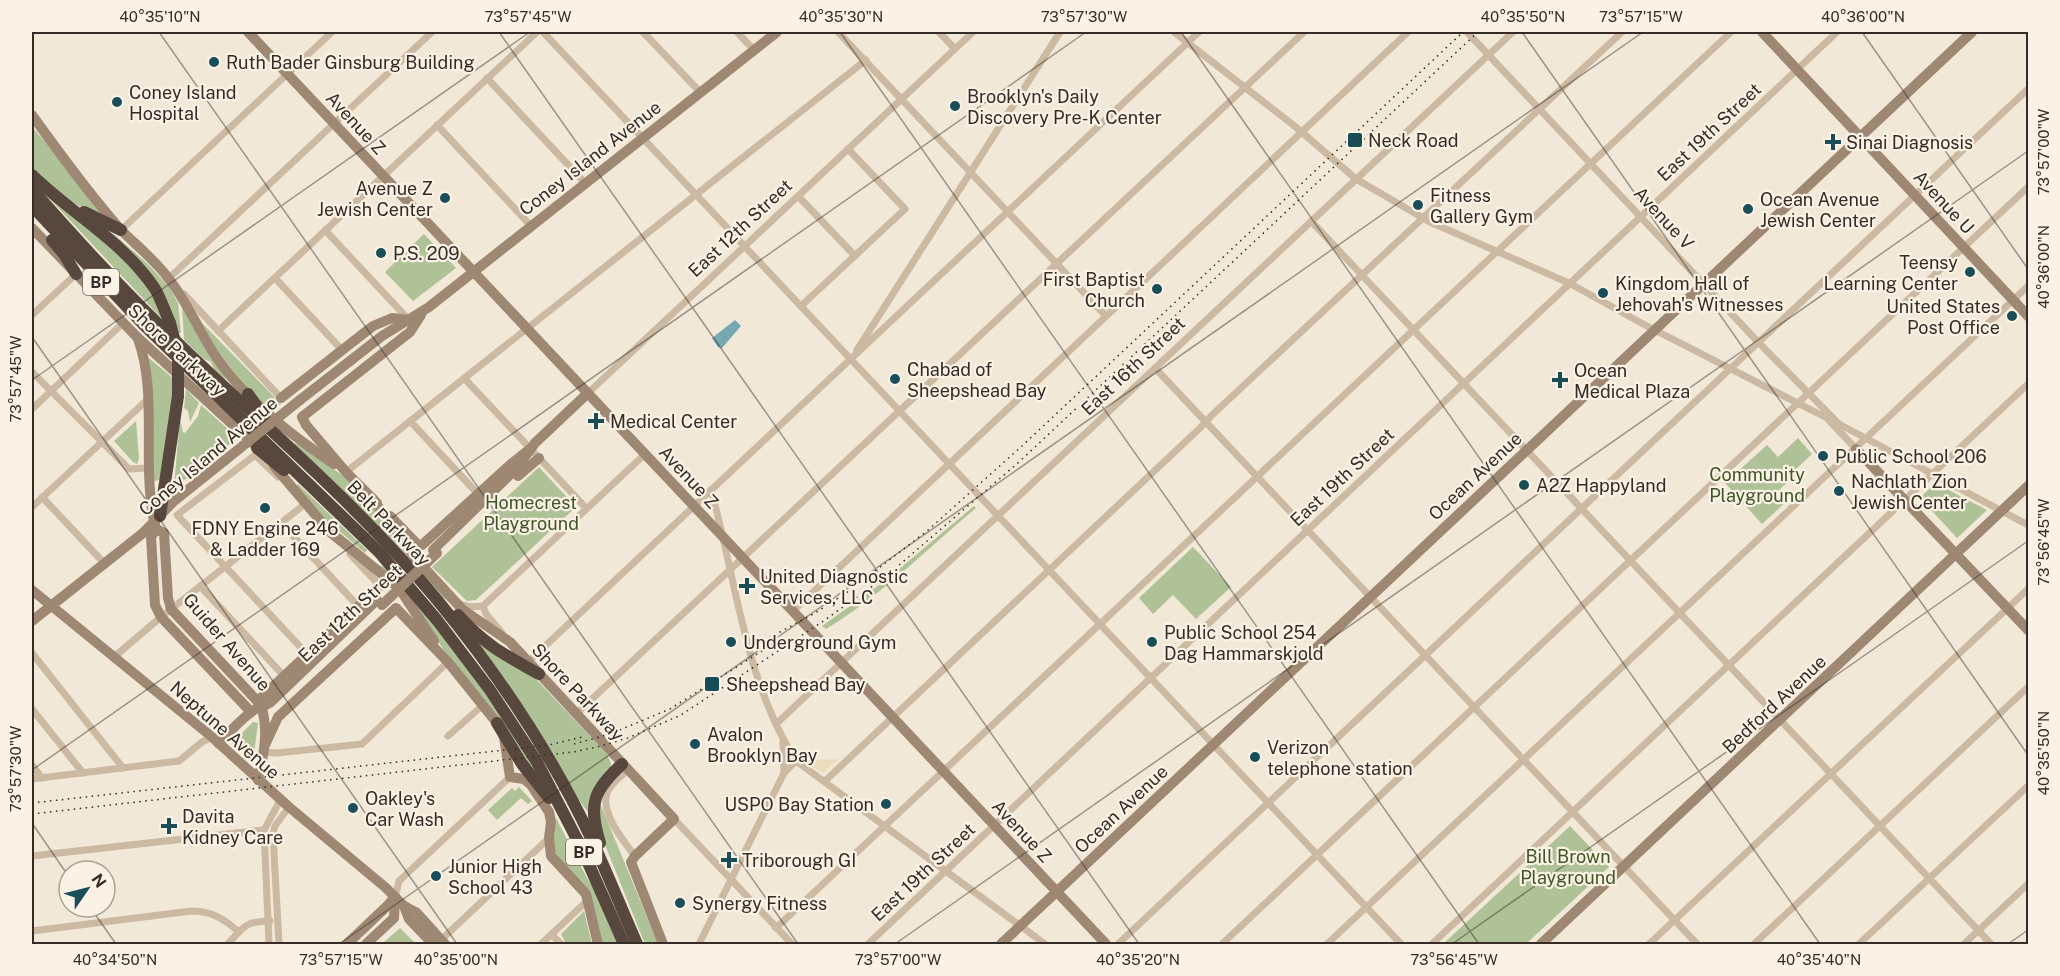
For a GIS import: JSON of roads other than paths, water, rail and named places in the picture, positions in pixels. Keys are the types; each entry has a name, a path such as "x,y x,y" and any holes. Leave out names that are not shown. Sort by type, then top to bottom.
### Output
{"highway":[{"path":"32,175 107,236 139,268 156,290 170,323 177,353 178,396 157,523"},
{"name":"Belt Parkway","path":"32,189 162,328 272,431 385,542 438,600 494,674 539,742 569,795 611,882 637,945"},
{"path":"66,202 121,230"},
{"name":"Belt Parkway","path":"32,206 159,340 336,509 380,553 413,591 483,681 537,762 582,849 624,945"},
{"path":"32,216 64,255 76,274"},
{"path":"248,394 272,431"},
{"path":"256,452 336,509"},
{"path":"438,600 457,614 477,636 493,648 539,674"},
{"path":"497,723 522,764 542,786 582,849"},
{"path":"611,882 594,824 593,812 600,786 625,767"},
{"path":"524,779 531,779 542,786"}],"main road":[{"name":"Avenue Z","path":"248,32 1106,945"},
{"name":"Coney Island Avenue","path":"32,621 157,523 174,501 300,400 382,336 423,311 474,272 777,32"},
{"name":"Avenue U","path":"1762,32 2028,316"},
{"name":"Ocean Avenue","path":"1001,945 1972,32"},
{"name":"Shore Parkway","path":"32,115 121,230 169,278 190,308 218,360 248,394 293,435 346,472"},
{"name":"Shore Parkway","path":"32,228 137,337 289,482 302,501 330,532 399,588 448,662"},
{"name":"Coney Island Avenue","path":"302,417 410,332 423,311"},
{"name":"Coney Island Avenue","path":"281,398 373,326 392,318 409,320"},
{"name":"Guider Avenue","path":"137,337 145,359 148,468 157,523 164,533 168,598 171,609 261,705 266,722 258,780"},
{"name":"East 12th Street","path":"418,544 426,543 588,393"},
{"name":"Shore Parkway","path":"302,417 306,425 346,472 418,544"},
{"name":"East 12th Street","path":"216,741 251,712 271,702 518,476 530,449"},
{"name":"East 12th Street","path":"435,551 516,469 530,449"},
{"path":"1856,449 2028,630"},
{"path":"518,476 538,458"},
{"name":"Bedford Avenue","path":"1541,945 2028,486"},
{"name":"Shore Parkway","path":"372,498 404,545 454,601 469,615 510,642 674,819"},
{"name":"Guider Avenue","path":"157,523 151,537 155,605 161,617 251,712"},
{"name":"East 12th Street","path":"261,705 262,697 380,586"},
{"name":"Neptune Avenue","path":"32,590 216,741 404,906 417,913 440,943"},
{"name":"East 12th Street","path":"266,722 270,712 380,602"},
{"name":"Shore Parkway","path":"396,608 448,662 497,723 504,737 510,777"},
{"name":"East 12th Street","path":"264,748 278,717 396,608"},
{"path":"510,777 524,779 531,785 549,812 551,822 549,849 554,860 581,888 588,900 598,945"},
{"path":"663,945 632,865 633,858 674,819"},
{"path":"347,945 395,897"},
{"path":"366,945 394,918 395,897"}],"street":[{"path":"121,230 332,32"},
{"path":"169,278 432,32"},
{"path":"218,331 537,32"},
{"path":"543,32 1401,945"},
{"path":"643,32 700,92"},
{"path":"737,32 754,50"},
{"path":"838,32 1106,316"},
{"path":"939,32 955,49"},
{"name":"East 12th Street","path":"588,393 973,32"},
{"path":"851,359 1060,32"},
{"path":"1174,32 1302,132 1356,179 1423,219 1569,283 1827,418 1856,449"},
{"path":"528,662 1199,32"},
{"path":"577,713 1304,32"},
{"path":"793,611 1408,32"},
{"name":"Avenue V","path":"1467,32 1758,343 1839,424 2028,525"},
{"name":"East 16th Street","path":"776,724 1513,32"},
{"path":"825,781 1210,416 1622,32"},
{"path":"776,928 1731,32"},
{"name":"East 19th Street","path":"867,945 1837,32"},
{"path":"346,472 866,60"},
{"path":"487,78 585,183"},
{"path":"1118,945 2028,89"},
{"path":"437,125 531,226"},
{"path":"801,306 905,209 848,149"},
{"path":"1222,945 2028,187"},
{"path":"798,196 855,256"},
{"path":"1311,221 1991,945"},
{"path":"325,230 409,320"},
{"path":"32,315 76,274"},
{"name":"Shore Parkway","path":"169,278 281,398"},
{"path":"275,278 342,350"},
{"path":"1328,945 2028,286"},
{"path":"885,306 897,316"},
{"path":"32,409 123,323"},
{"path":"1155,368 1697,945"},
{"path":"32,372 129,469 148,468"},
{"path":"464,378 586,508"},
{"path":"1432,945 2028,384"},
{"path":"32,507 147,400"},
{"path":"410,421 478,494"},
{"name":"Coney Island Avenue","path":"225,567 177,515 256,452"},
{"path":"454,601 466,607 483,606 645,454"},
{"path":"711,490 747,647 757,679 783,739 796,761 1045,945"},
{"path":"42,497 105,564"},
{"path":"114,657 281,523 302,501"},
{"path":"281,523 358,606"},
{"name":"Shore Parkway","path":"330,532 380,586"},
{"path":"225,567 307,654"},
{"path":"200,586 284,676"},
{"path":"1649,945 2028,589"},
{"name":"Shore Parkway","path":"483,606 486,614 510,642"},
{"path":"32,653 123,768"},
{"path":"264,748 278,753 362,744 448,662"},
{"path":"1754,945 2028,687"},
{"path":"448,736 483,705"},
{"path":"32,709 82,773"},
{"path":"783,739 784,773"},
{"path":"32,779 178,761 202,742 216,741"},
{"path":"699,945 784,773 796,761"},
{"path":"32,765 42,778"},
{"path":"625,767 609,789 606,802 617,832 633,858"},
{"path":"395,897 399,881 510,777"},
{"path":"1859,945 2028,786"},
{"path":"269,945 264,830 285,803"},
{"path":"279,945 273,834 285,803"},
{"path":"674,819 792,945"},
{"path":"32,856 264,830"},
{"path":"440,943 549,838"},
{"path":"1964,945 2028,884"},
{"path":"541,945 588,900"},
{"path":"32,931 201,911 218,916 239,932"},
{"path":"228,945 248,923 279,920"},
{"path":"552,935 561,945"}],"water":[{"path":"735,320 741,326 722,348 718,347 712,338"}],"railway":[{"path":"769,638 849,591 927,531 1022,446 1463,32"},
{"path":"32,814 573,752 628,738 681,715 884,578 1019,462 1478,32"},
{"path":"574,744 610,734 670,709 781,639"},
{"path":"32,803 549,745 582,737"}],"place":[{"name":"Ruth Bader Ginsburg Building","path":"214,62"},
{"name":"Coney Island Hospital","path":"117,102"},
{"name":"Brooklyn's Daily Discovery Pre-K Center","path":"955,106"},
{"name":"Neck Road","path":"1355,140"},
{"name":"Sinai Diagnosis","path":"1833,142"},
{"name":"Avenue Z Jewish Center","path":"445,198"},
{"name":"Fitness Gallery Gym","path":"1418,205"},
{"name":"Ocean Avenue Jewish Center","path":"1748,209"},
{"name":"P.S. 209","path":"381,253"},
{"name":"Teensy Learning Center","path":"1970,272"},
{"name":"First Baptist Church","path":"1157,289"},
{"name":"Kingdom Hall of Jehovah's Witnesses","path":"1603,293"},
{"name":"United States Post Office","path":"2012,316"},
{"name":"Chabad of Sheepshead Bay","path":"895,379"},
{"name":"Ocean Medical Plaza","path":"1560,380"},
{"name":"Medical Center","path":"596,421"},
{"name":"Public School 206","path":"1823,456"},
{"name":"A2Z Happyland","path":"1524,485"},
{"name":"Nachlath Zion Jewish Center","path":"1839,491"},
{"name":"FDNY Engine 246 & Ladder 169","path":"265,508"},
{"name":"United Diagnostic Services, LLC","path":"747,586"},
{"name":"Underground Gym","path":"731,642"},
{"name":"Public School 254 Dag Hammarskjold","path":"1152,642"},
{"name":"Sheepshead Bay","path":"712,684"},
{"name":"Avalon Brooklyn Bay","path":"695,744"},
{"name":"Verizon telephone station","path":"1255,757"},
{"name":"USPO Bay Station","path":"886,804"},
{"name":"Oakley's Car Wash","path":"353,808"},
{"name":"Davita Kidney Care","path":"169,826"},
{"name":"Triborough GI","path":"729,860"},
{"name":"Junior High School 43","path":"436,876"},
{"name":"Synergy Fitness","path":"680,903"}],"park label":[{"name":"Community Playground","path":"1757,484"},
{"name":"Homecrest Playground","path":"531,512"},
{"name":"Bill Brown Playground","path":"1568,866"}]}
